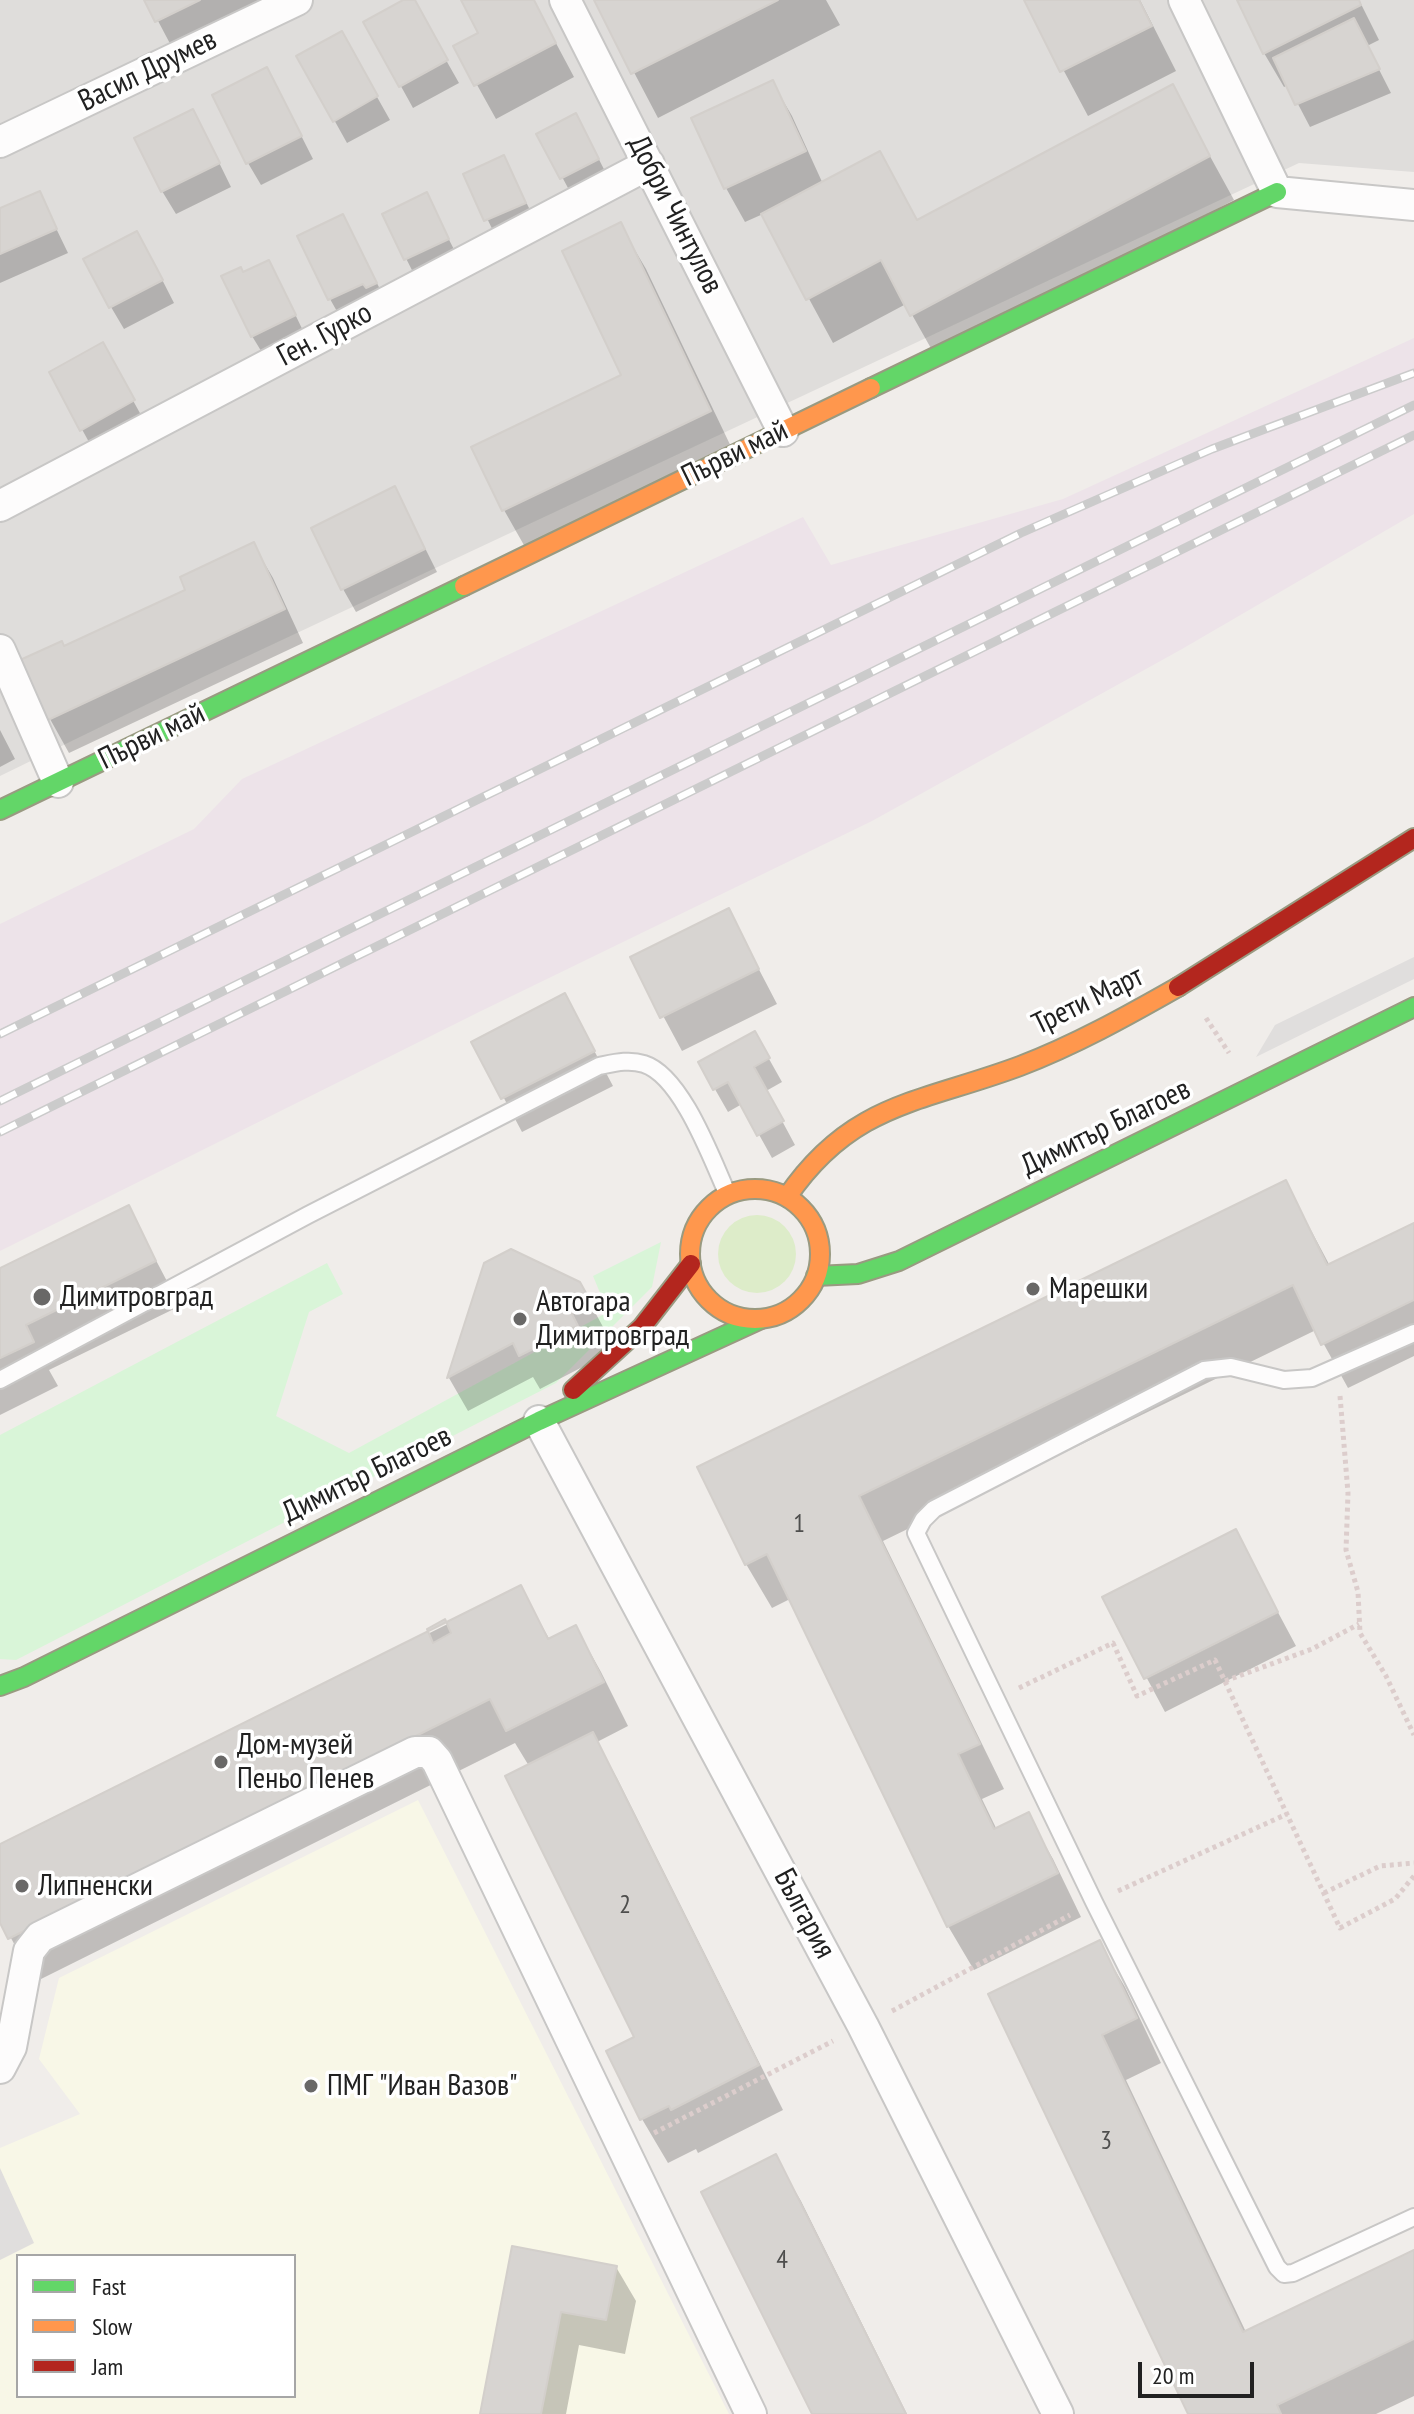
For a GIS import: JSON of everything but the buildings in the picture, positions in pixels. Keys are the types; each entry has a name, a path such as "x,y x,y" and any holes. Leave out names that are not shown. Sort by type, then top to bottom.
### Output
{"street":[{"name":"Васил Друмев","path":"0,142 297,0"},
{"name":"Добри Чинтулов","path":"565,0 783,431"},
{"path":"1184,0 1277,192 1414,205"},
{"name":"Ген. Гурко","path":"0,506 649,164"},
{"name":"Първи май","path":"0,810 1277,192"},
{"path":"0,650 58,782"},
{"name":"Трети Март","path":"787,1197 813,1161 832,1143 877,1115 1082,1039 1182,984 1414,838"},
{"name":"Димитър Благоев","path":"816,1276 858,1274 899,1261 1414,1007"},
{"path":"752,1189 764,1189 787,1197 801,1208 816,1231 820,1249 816,1276 808,1292 795,1305 761,1319 737,1316 715,1305 699,1287 690,1252 695,1228 708,1208 728,1195 752,1189"},
{"path":"539,1421 642,1327 691,1264"},
{"name":"Димитър Благоев","path":"0,1686 24,1677 539,1421 761,1319"},
{"name":"България","path":"539,1421 863,2026 1058,2414"},
{"path":"0,2068 11,2047 29,1951 40,1937 415,1752 429,1752 437,1761 751,2414"}],"lane":[{"path":"0,1380 308,1215 599,1066 624,1062 644,1064 662,1075 692,1118 728,1195"},
{"path":"1414,1333 1312,1378 1284,1380 1231,1367 1204,1370 934,1509 916,1533 1094,1902 1277,2267 1284,2274 1293,2273 1414,2217"},
{"path":"0,1674 24,1677"}],"path":[{"path":"1182,984 1252,1087"},
{"path":"1338,1367 1348,1493 1346,1550 1358,1592 1360,1633 1386,1676 1414,1735"},
{"path":"1225,1681 1312,1649 1359,1624"},
{"path":"996,1699 1113,1643 1137,1696 1215,1660 1340,1928 1395,1899 1414,1876"},
{"path":"1094,1902 1287,1814"},
{"path":"1324,1893 1380,1866 1414,1863"}],"shaded area":[{"path":"0,0 1414,0 1414,172 1299,163 201,678 0,776"},
{"path":"1414,338 1414,514 1182,649 872,821 479,1012 0,1251 0,924 194,829 242,779 803,517 831,565 1063,499"},
{"path":"1414,957 1414,979 1256,1057 1275,1025"},
{"name":"ПМГ \"Иван Вазов\"","path":"418,1800 729,2414 0,2414 0,2148 80,2114 39,2059 59,1978"},
{"path":"0,2168 34,2243 0,2260"}],"green space":[{"path":"757,1215 772,1218 785,1226 793,1239 796,1254 793,1269 785,1282 772,1290 757,1293 742,1290 729,1282 721,1269 718,1254 721,1239 729,1226 742,1218"},
{"path":"661,1242 652,1287 556,1383 16,1660 0,1659 0,1435 327,1263 343,1294 309,1312 276,1416 349,1453 608,1312 593,1276"}],"railway":[{"path":"0,1034 1021,533 1212,449 1414,373"},
{"path":"0,1101 1414,405"},
{"path":"0,1132 1414,435"}],"traffic: fast":[{"path":"871,388 1277,192"},
{"path":"0,810 464,586"},
{"path":"816,1276 858,1274 899,1261 1414,1007"},
{"path":"0,1686 24,1677 539,1421 761,1319"}],"traffic: slow":[{"path":"464,586 871,388"},
{"path":"787,1197 812,1166 837,1142 863,1124 920,1099 1040,1058 1100,1030 1178,987"},
{"path":"755,1189 780,1194 801,1208 815,1229 820,1254 815,1279 801,1300 780,1314 755,1319 730,1314 709,1300 695,1279 690,1254 695,1229 709,1208 730,1194 755,1189"}],"traffic: jam":[{"path":"1178,987 1414,838"},
{"path":"573,1390 642,1327 691,1264"}],"place":[{"name":"Марешки","path":"1033,1289"},
{"name":"Димитровград","path":"42,1297"},
{"name":"Автогара Димитровград","path":"520,1319"},
{"name":"Дом-музей Пеньо Пенев","path":"221,1762"},
{"name":"Липненски","path":"22,1886"},
{"name":"ПМГ \"Иван Вазов\"","path":"311,2086"}]}
